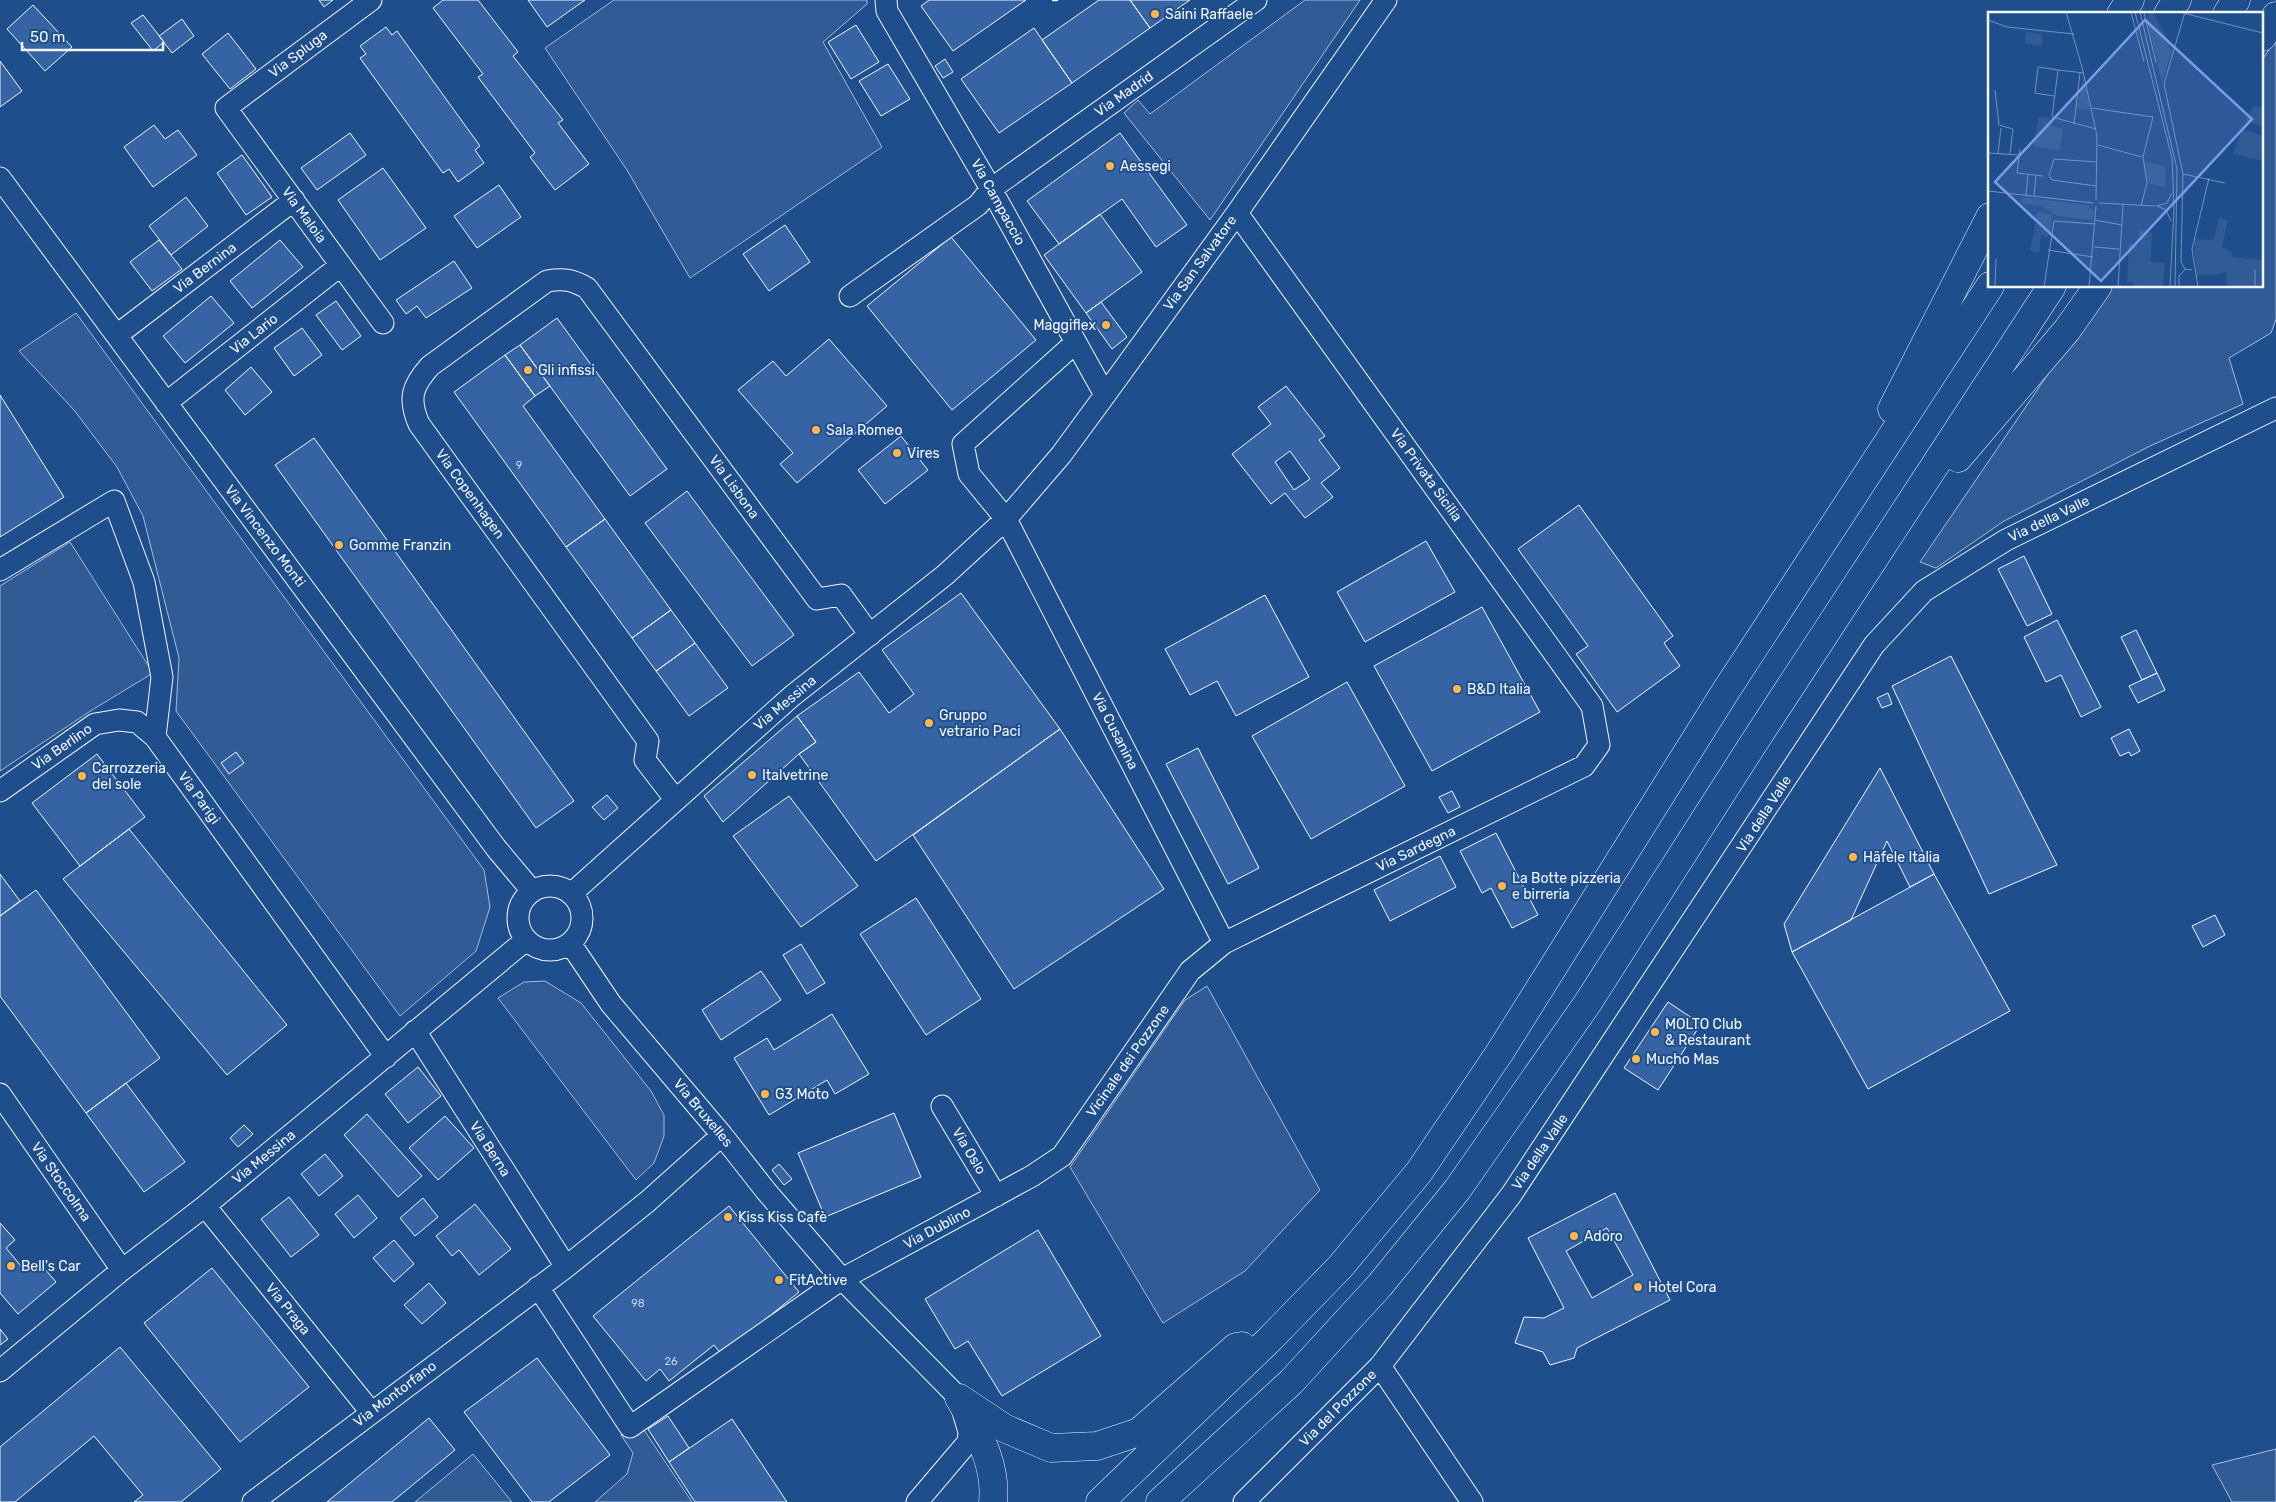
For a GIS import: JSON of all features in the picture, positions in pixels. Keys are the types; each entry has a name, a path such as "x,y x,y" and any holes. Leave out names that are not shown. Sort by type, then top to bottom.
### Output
{"highway":[{"path":"2123,12 2130,0"},
{"path":"2169,12 2178,0"},
{"path":"2228,12 2236,0"},
{"path":"2264,34 2276,16"},
{"path":"1833,527 1988,220"},
{"path":"1100,1502 1268,1341 1340,1267 1419,1172 1500,1052 1721,698 1989,288"},
{"path":"1160,1502 1291,1382 1380,1285 1457,1190 1587,1004 1753,744 2051,288"},
{"path":"1886,542 2067,330 2097,288"},
{"path":"959,1398 1004,1428 1051,1448 1097,1446 1139,1432 1236,1347 1268,1341"},
{"path":"959,1398 988,1453 994,1490 993,1502"}],"street":[{"name":"Via Spluga","path":"226,108 370,0"},
{"name":"Via Madrid","path":"850,296 978,205 991,188 1256,0"},
{"name":"Via San Salvatore","path":"1006,519 1060,455 1105,395 1237,213 1386,0"},
{"name":"Via Campaccio","path":"886,5 991,188 1105,395"},
{"name":"Via Maloia","path":"226,108 383,323"},
{"name":"Via Vincenzo Monti","path":"0,178 490,840 532,891"},
{"name":"Via Bernina","path":"117,335 294,200"},
{"name":"Via Privata Sicilia","path":"1237,213 1592,706 1599,745"},
{"name":"Via Lario","path":"166,403 341,265"},
{"name":"Via Copenhagen","path":"609,316 587,288 573,280 547,281 430,366 419,379 413,394 413,410 419,424 648,741 645,760 675,799"},
{"name":"Via Lisbona","path":"609,316 816,599 841,595 870,635"},
{"name":"Via Cusanina","path":"1075,343 963,444 969,474 1006,519 1224,943"},
{"name":"Via della Valle","path":"1380,1366 1511,1195 1874,644 1924,591 2006,540 2276,408"},
{"path":"0,570 114,501 144,582 162,677 155,737"},
{"name":"Via Messina","path":"571,894 792,696 956,566 1006,519"},
{"name":"Via Berlino","path":"0,791 95,724 119,720 137,722 155,737"},
{"name":"Via Parigi","path":"155,737 386,1057"},
{"name":"Via Sardegna","path":"1224,943 1584,766 1599,745"},
{"path":"552,886 571,894 577,901 582,919 580,928 570,943 562,948 543,949 526,940 520,931 518,920 519,909 524,899 532,891 552,886"},
{"name":"Via Messina","path":"0,1371 122,1270 205,1206 526,940"},
{"name":"Via Bruxelles","path":"570,943 611,1004 722,1135 766,1191 842,1279 959,1398"},
{"name":"Vicinale dei Pozzone","path":"1032,1176 1062,1156 1190,971 1224,943"},
{"name":"Via Berna","path":"415,1031 566,1267"},
{"name":"Via Stoccolma","path":"0,1094 122,1270"},
{"name":"Via Oslo","path":"942,1106 996,1196"},
{"name":"Via Montorfano","path":"252,1502 566,1267 647,1202 722,1135"},
{"name":"Via Dublino","path":"842,1279 1032,1176"},
{"name":"Via Praga","path":"205,1206 371,1412"},
{"path":"538,1287 630,1427 842,1279"},
{"name":"Via del Pozzone","path":"1244,1502 1380,1366 1472,1502"},
{"path":"917,1502 968,1442 969,1432 959,1398"}],"shaded area":[{"path":"614,0 867,0 867,4 823,42 882,147 690,278 627,170 545,48"},
{"path":"1305,0 1360,0 1210,220 1124,113 1138,100 1150,114"},
{"path":"2276,39 2276,319 2271,333 2229,358 2243,404 2150,446 2004,521 1936,568 1920,562 2107,288 2264,288 2264,57"},
{"path":"76,313 484,870 490,907 476,951 400,1016 176,711 179,658 143,516 117,467 74,410 19,351"},
{"path":"70,542 153,673 92,710 0,771 0,586"},
{"path":"545,981 581,1003 651,1091 664,1115 664,1136 654,1163 636,1180 498,998 524,982"},
{"path":"1207,986 1320,1190 1245,1271 1163,1323 1070,1167 1185,1000"},
{"path":"640,1424 692,1502 595,1502 627,1474 633,1453 621,1435"},
{"path":"2276,1449 2276,1502 2232,1502 2212,1465"},
{"path":"473,1454 512,1502 415,1502"}],"building":[{"path":"319,0 333,0 324,7"},
{"path":"443,0 478,0 518,52 513,56 563,120 558,123 589,164 555,190 530,157 535,153 478,77 483,74 433,8"},
{"path":"528,0 585,0 547,27"},
{"path":"929,0 1026,0 953,51 921,6"},
{"path":"1099,0 1130,0 1150,28 1072,83 1042,40"},
{"name":"Saini Raffaele","path":"1130,0 1190,0 1150,28"},
{"path":"33,5 72,47 45,71 7,29"},
{"path":"143,15 164,42 153,51 131,23"},
{"path":"182,19 194,36 172,53 159,36"},
{"path":"856,25 879,62 851,79 828,42"},
{"path":"386,27 392,35 397,31 480,146 475,150 484,163 458,182 449,169 443,173 360,58 366,54 360,46"},
{"path":"1034,28 1072,83 999,133 961,79"},
{"path":"228,33 256,69 230,89 202,54"},
{"path":"945,59 953,72 943,78 935,66"},
{"path":"0,61 22,91 0,107"},
{"path":"888,64 910,99 881,116 859,81"},
{"path":"154,125 165,139 178,130 197,155 153,187 124,147"},
{"path":"350,133 366,155 317,190 301,168"},
{"name":"Aessegi","path":"1120,133 1187,225 1156,247 1122,199 1059,244 1027,201"},
{"path":"242,155 272,197 246,215 217,173"},
{"path":"383,168 426,228 380,260 338,200"},
{"path":"499,185 521,217 477,248 454,216"},
{"path":"186,197 208,226 171,255 149,226"},
{"path":"1100,214 1142,272 1086,313 1044,255"},
{"path":"785,225 810,262 769,291 743,254"},
{"path":"951,237 1036,340 952,410 867,306"},
{"path":"159,240 182,269 152,291 130,262"},
{"path":"280,240 303,267 252,308 230,281"},
{"path":"454,261 472,288 426,318 417,306 406,314 396,300"},
{"path":"211,296 234,323 185,363 163,336"},
{"path":"336,301 361,336 342,350 316,315"},
{"name":"Maggiflex","path":"1101,302 1127,337 1112,349 1086,313"},
{"path":"557,318 667,469 630,496 520,345"},
{"path":"302,328 322,355 294,376 274,348"},
{"name":"Sala Romeo","path":"829,339 887,406 797,483 780,464 793,453 738,390 773,361 786,376"},
{"name":"Gli infissi","path":"520,345 550,386 535,396 505,355"},
{"path":"505,355 535,396 523,406 605,519 566,547 454,392"},
{"path":"251,367 272,392 245,415 225,390"},
{"path":"1286,386 1325,436 1319,440 1340,468 1321,483 1333,497 1305,518 1285,493 1271,504 1232,454 1271,424 1258,407","holes":["1290,451 1310,479 1294,490 1275,462"]},
{"path":"0,395 64,497 0,537"},
{"name":"Vires","path":"901,436 928,470 885,504 858,470"},
{"path":"314,438 574,801 536,828 275,465"},
{"path":"687,491 794,635 752,666 645,523"},
{"path":"1579,505 1673,636 1664,643 1680,666 1617,712 1576,654 1588,646 1518,549"},
{"path":"605,519 671,610 632,638 566,547"},
{"path":"1426,541 1455,592 1365,642 1337,592"},
{"path":"2024,556 2052,614 2027,626 1998,569"},
{"name":"Gruppo vetrario Paci","path":"961,593 1060,729 876,861 799,754 816,742 797,716 859,672 889,713 914,694 882,650"},
{"path":"1265,595 1309,677 1236,716 1217,681 1190,695 1165,649"},
{"name":"B&D Italia","path":"1482,607 1540,712 1432,771 1374,666"},
{"path":"671,610 695,643 656,671 632,638"},
{"path":"2057,620 2101,707 2081,717 2061,675 2046,682 2024,637"},
{"path":"2136,630 2157,673 2142,680 2121,637"},
{"path":"695,643 728,688 689,716 656,671"},
{"path":"1951,656 2057,865 1989,894 1892,686"},
{"path":"2157,673 2165,690 2138,703 2129,686"},
{"path":"1347,682 1405,786 1311,839 1252,736"},
{"path":"1888,693 1892,704 1882,708 1877,698"},
{"name":"Italvetrine","path":"797,716 816,742 799,754 723,822 704,796"},
{"path":"1060,729 1164,889 1014,989 913,835"},
{"path":"2129,729 2140,751 2131,756 2129,752 2120,756 2111,738"},
{"path":"1198,748 1259,868 1228,884 1166,764"},
{"path":"236,752 244,763 229,774 221,763"},
{"path":"97,754 145,817 80,866 32,803"},
{"name":"Häfele Italia","path":"1880,768 1934,874 1910,887 1887,841 1851,920 1792,952 1784,924"},
{"path":"1452,791 1460,807 1448,813 1439,797"},
{"path":"607,795 618,808 604,820 592,807"},
{"path":"789,796 858,886 801,927 733,836"},
{"path":"129,829 287,1025 227,1075 63,879"},
{"path":"1496,833 1538,915 1512,928 1491,888 1482,893 1460,851"},
{"path":"1440,856 1456,887 1390,921 1374,890"},
{"path":"0,874 20,901 0,916"},
{"path":"1934,874 2010,1011 1868,1089 1792,952"},
{"path":"36,890 160,1058 86,1113 0,996 0,916"},
{"path":"916,898 981,999 926,1035 860,934"},
{"path":"2215,915 2225,935 2203,947 2192,926"},
{"path":"801,944 825,983 807,994 783,955"},
{"path":"761,971 781,1000 721,1040 702,1010"},
{"path":"1668,1002 1701,1024 1658,1090 1624,1068"},
{"path":"832,1014 869,1074 835,1094 827,1080 769,1115 734,1058 767,1038 774,1050"},
{"path":"418,1067 441,1096 408,1123 385,1094"},
{"path":"126,1083 185,1162 144,1192 86,1113"},
{"path":"894,1113 921,1177 825,1217 798,1153"},
{"path":"367,1114 422,1176 398,1197 344,1135"},
{"path":"445,1116 474,1148 438,1180 409,1148"},
{"path":"244,1125 253,1134 238,1147 230,1138"},
{"path":"325,1154 343,1176 319,1196 301,1174"},
{"path":"779,1164 792,1179 784,1185 772,1170"},
{"name":"Hotel Cora","path":"1615,1193 1670,1300 1577,1348 1574,1358 1550,1365 1543,1352 1515,1343 1524,1317 1544,1318 1564,1308 1528,1238","holes":["1607,1228 1633,1275 1592,1298 1566,1251"]},
{"path":"358,1195 377,1218 354,1238 335,1214"},
{"path":"289,1197 319,1235 291,1257 261,1219"},
{"path":"423,1198 438,1217 415,1236 400,1218"},
{"path":"475,1204 511,1249 479,1275 459,1250 452,1256 436,1236"},
{"path":"729,1206 799,1292 722,1355 714,1345 669,1381 660,1369 646,1381 593,1316"},
{"name":"Bell's Car","path":"0,1223 15,1240 6,1248 26,1272 38,1261 56,1282 18,1314 0,1293"},
{"path":"1038,1230 1101,1336 1002,1396 968,1341 955,1349 925,1299"},
{"path":"394,1240 414,1264 394,1282 373,1258"},
{"path":"212,1268 309,1387 240,1442 144,1323"},
{"path":"429,1283 446,1303 422,1324 404,1305"},
{"path":"0,1329 8,1339 0,1345"},
{"path":"120,1347 221,1469 181,1502 134,1502 143,1495 94,1436 15,1502 0,1502 0,1447"},
{"path":"537,1358 610,1455 549,1502 532,1502 464,1412"},
{"path":"668,1416 689,1448 669,1462 648,1429"},
{"path":"429,1418 455,1450 392,1502 327,1502"},
{"path":"732,1419 787,1502 695,1502 669,1462"}],"place":[{"name":"Saini Raffaele","path":"1155,14"},
{"name":"Aessegi","path":"1110,166"},
{"name":"Maggiflex","path":"1106,325"},
{"name":"Gli infissi","path":"528,370"},
{"name":"Sala Romeo","path":"816,430"},
{"name":"Vires","path":"897,453"},
{"name":"Gomme Franzin","path":"339,545"},
{"name":"B&D Italia","path":"1457,689"},
{"name":"Gruppo vetrario Paci","path":"929,723"},
{"name":"Italvetrine","path":"752,775"},
{"name":"Carrozzeria del sole","path":"82,776"},
{"name":"Häfele Italia","path":"1853,857"},
{"name":"La Botte pizzeria e birreria","path":"1502,886"},
{"name":"MOLTO Club & Restaurant","path":"1655,1032"},
{"name":"Mucho Mas","path":"1636,1059"},
{"name":"G3 Moto","path":"765,1094"},
{"name":"Kiss Kiss Cafè","path":"728,1217"},
{"name":"Adoro","path":"1574,1236"},
{"name":"Bell's Car","path":"11,1266"},
{"name":"FitActive","path":"779,1280"},
{"name":"Hotel Cora","path":"1638,1287"}]}
